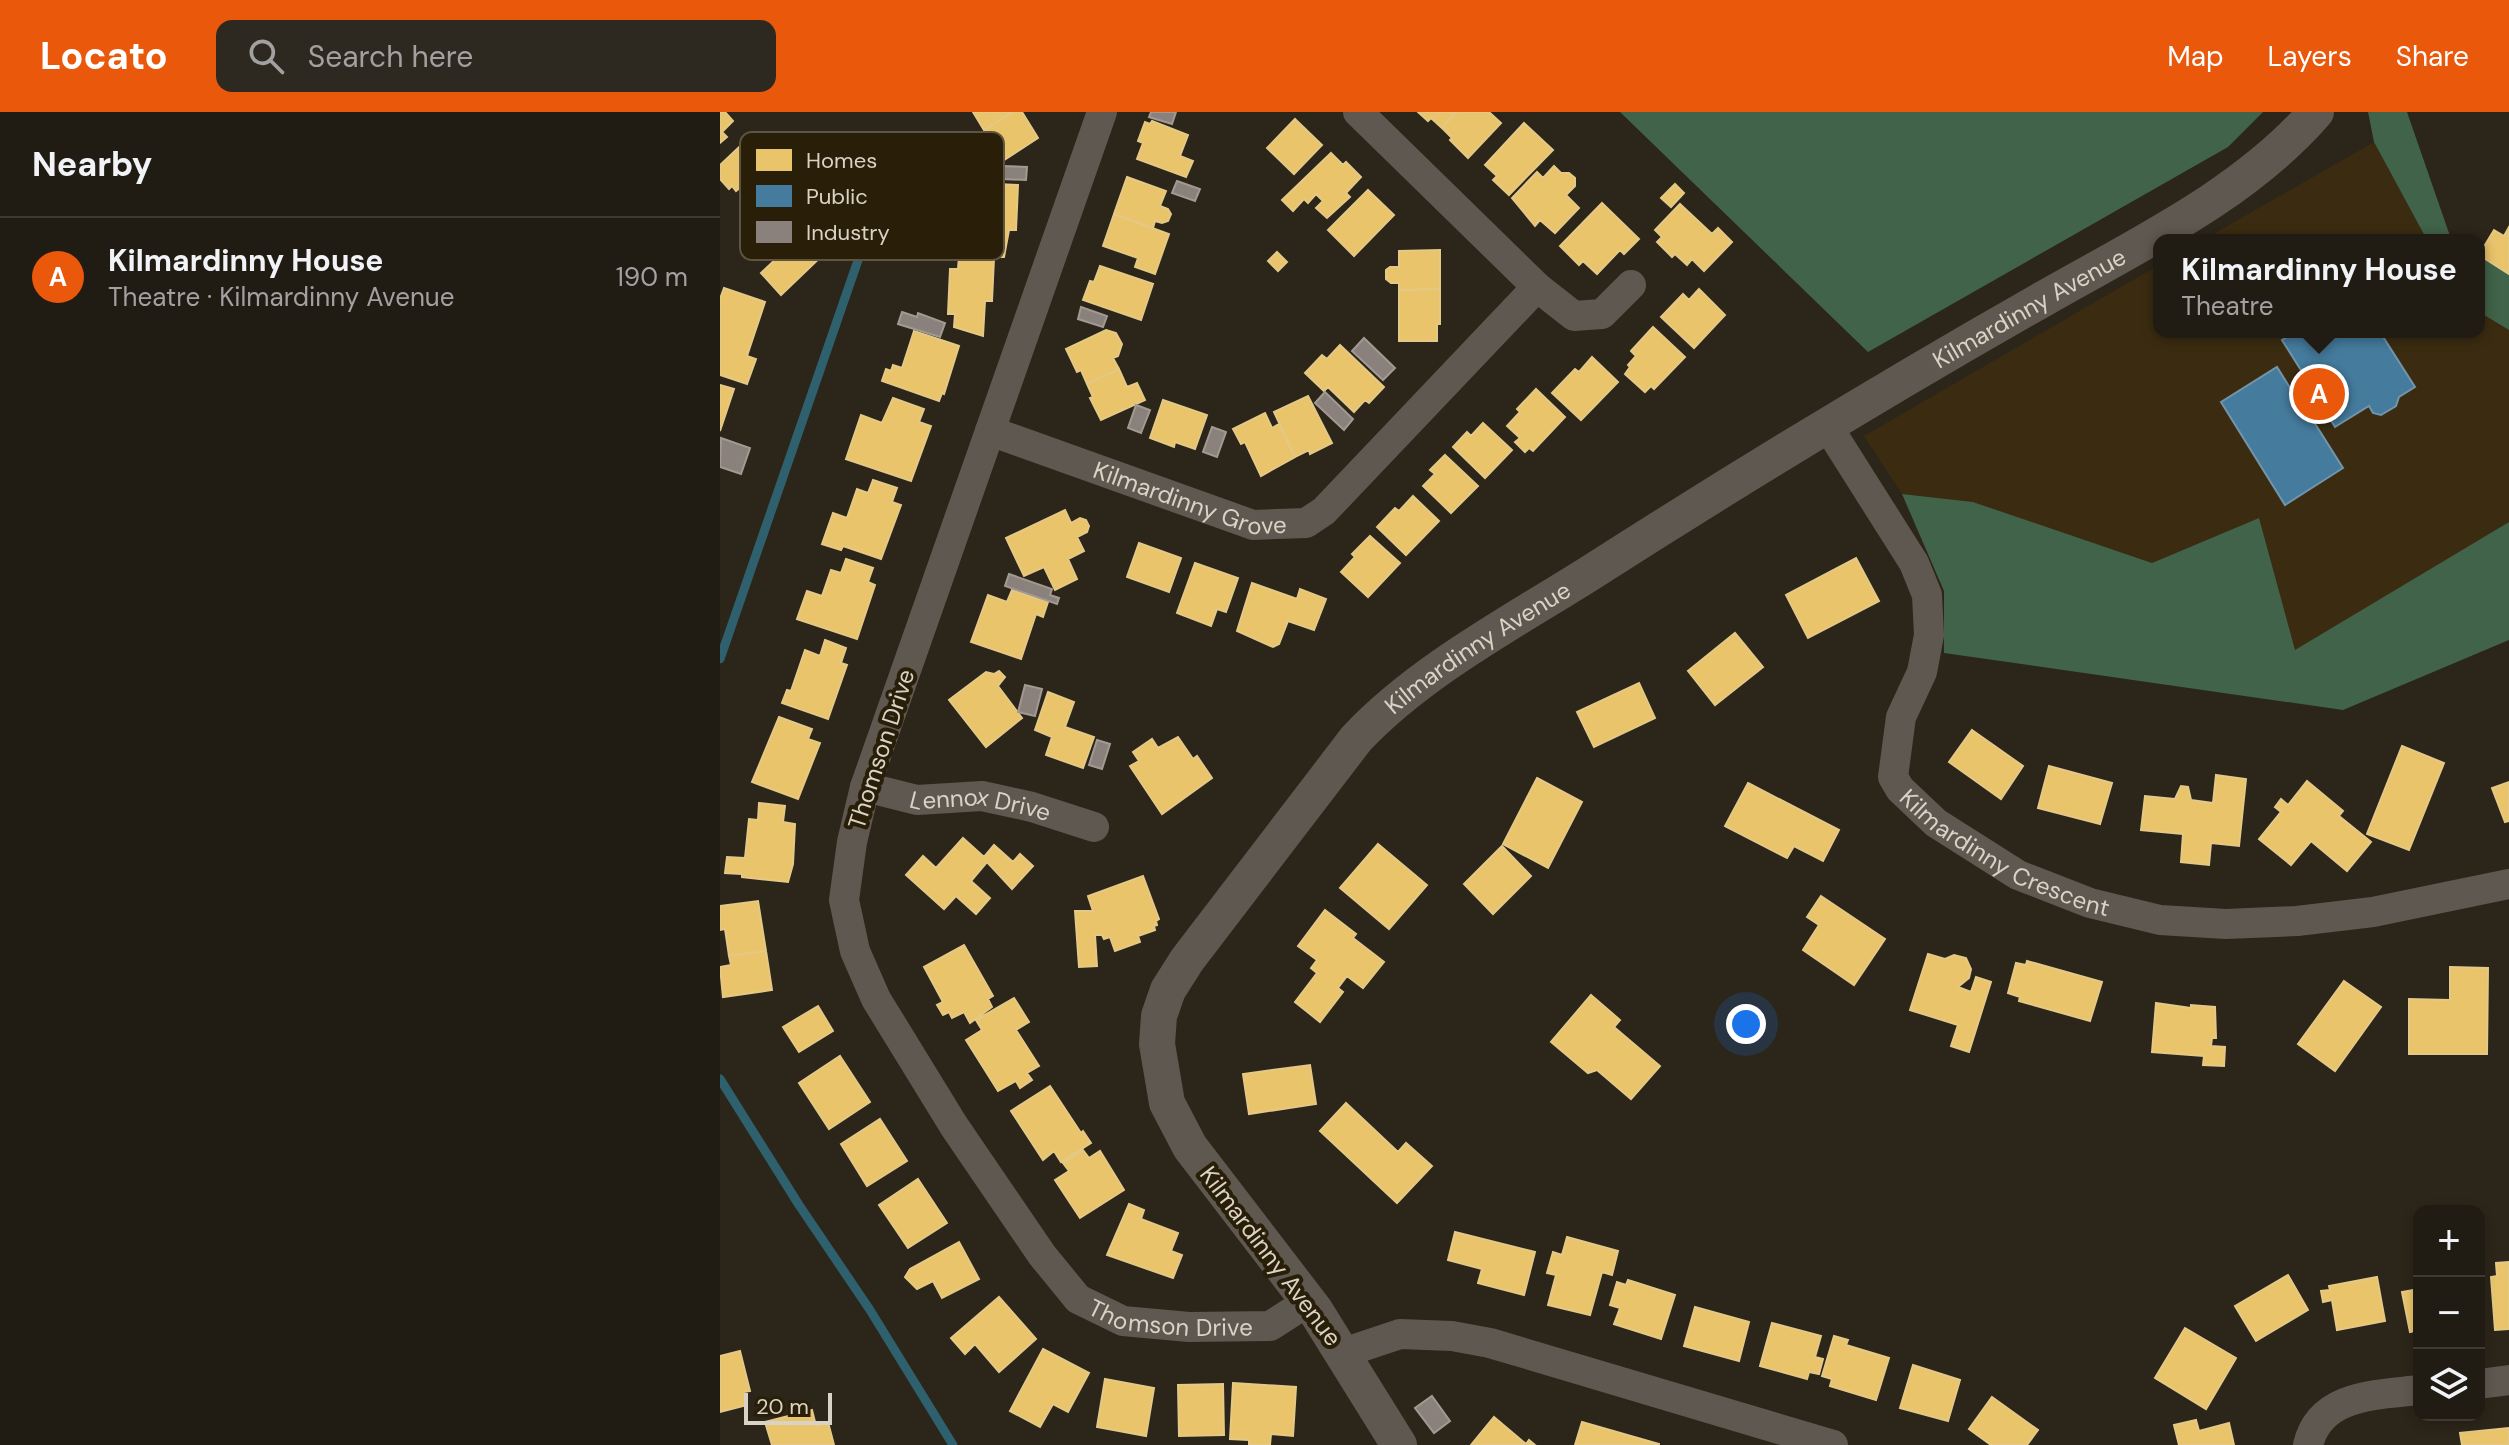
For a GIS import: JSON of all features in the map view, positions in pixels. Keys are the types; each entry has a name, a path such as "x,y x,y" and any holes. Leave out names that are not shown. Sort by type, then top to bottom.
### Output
{"street":[{"name":"Thomson Drive","path":"1102,112 865,787 852,842 844,900 855,951 876,999 954,1126 1042,1255 1078,1299 1123,1321 1189,1327 1270,1326 1309,1301"},
{"path":"1358,112 1537,287 1574,316 1602,314 1631,285"},
{"name":"Kilmardinny Avenue","path":"2156,234 2257,169 2298,133 2316,112"},
{"name":"Kilmardinny Avenue","path":"1399,1445 1309,1301 1190,1147 1167,1103 1157,1044 1159,1016 1168,990 1261,860 1356,739 1379,715 1465,652 1710,496 1945,355 2153,236"},
{"name":"Kilmardinny Grove","path":"990,431 1253,525 1306,523 1324,511 1537,287"},
{"name":"Kilmardinny Crescent","path":"1828,427 1914,563 1927,595 1929,635 1922,672 1901,717 1893,777 1900,789 1936,823 2018,875 2090,903 2160,920 2226,924 2297,921 2373,912 2509,884"},
{"name":"Lennox Drive","path":"865,787 917,800 982,796 1032,807 1094,827"},
{"path":"1343,1353 1400,1334 1452,1336 1490,1343 1833,1445"},
{"path":"2485,1383 2509,1380"},
{"path":"2308,1445 2316,1422 2334,1407 2358,1397 2413,1391"}],"shaded area":[{"path":"2374,142 2424,234 2213,234"},
{"path":"2153,268 2153,338 2485,338 2485,316 2509,330 2509,522 2295,651 2259,518 2152,563 1973,502 1902,494 1864,436"}],"green space":[{"path":"1620,112 2263,112 2228,147 1868,352"},
{"path":"2368,112 2407,112 2449,234 2424,234 2374,142"},
{"path":"2485,258 2509,273 2509,330 2485,316"},
{"path":"1902,494 1973,502 2152,563 2259,518 2295,650 2509,522 2509,640 2343,710 1944,653 1944,591"}],"building: Homes":[{"path":"720,112 725,112 733,121 722,132 727,137 720,143"},
{"path":"973,112 1012,112 984,130"},
{"path":"1012,112 1022,112 1038,138 1004,160 1004,132 984,130"},
{"path":"1418,112 1456,112 1442,128"},
{"path":"1456,112 1489,112 1501,123 1468,158 1442,128"},
{"path":"1295,119 1322,145 1294,174 1267,148"},
{"path":"1152,121 1188,135 1180,156 1193,161 1186,177 1137,159 1143,143 1138,141 1145,122 1150,124"},
{"path":"1524,123 1553,150 1509,195 1493,180 1497,176 1485,165"},
{"path":"740,146 740,188 736,191 732,186 729,189 720,179 720,165"},
{"path":"1331,153 1361,177 1346,193 1350,197 1327,218 1316,208 1323,201 1316,194 1308,203 1304,199 1293,211 1282,200"},
{"path":"1554,166 1561,173 1569,173 1575,178 1575,186 1566,195 1579,208 1555,233 1540,220 1535,226 1512,198 1537,172 1543,178"},
{"path":"1127,177 1166,191 1160,206 1171,214 1168,221 1155,221 1153,228 1114,214"},
{"path":"1004,184 1018,185 1016,230 1009,230 1004,257"},
{"path":"1675,184 1684,193 1671,207 1661,198"},
{"path":"1368,190 1394,215 1354,256 1328,230"},
{"path":"1602,203 1639,239 1624,254 1620,250 1597,274 1583,261 1579,265 1560,246"},
{"path":"1680,204 1712,234 1718,228 1732,242 1704,271 1692,259 1687,265 1675,254 1672,257 1657,242 1662,237 1655,230"},
{"path":"1114,214 1169,234 1155,274 1135,267 1138,258 1103,246"},
{"path":"2509,227 2509,274 2485,259 2485,245 2494,230 2504,236"},
{"path":"1440,250 1440,289 1399,290 1399,283 1386,279 1386,270 1399,267 1399,251"},
{"path":"1277,252 1287,262 1278,271 1268,261"},
{"path":"775,260 818,260 781,295 761,273"},
{"path":"959,260 994,260 992,301 985,301 983,336 954,327 955,314 948,314 950,269 958,269"},
{"path":"1100,266 1153,284 1141,320 1083,300"},
{"path":"724,288 765,302 747,356 756,359 747,384 720,375 720,299"},
{"path":"1440,289 1437,341 1399,341 1399,290"},
{"path":"1699,289 1725,315 1694,348 1661,317 1683,294 1689,300"},
{"path":"1653,327 1685,357 1654,389 1651,386 1645,392 1625,374 1636,356 1631,351"},
{"path":"1106,330 1116,333 1122,344 1118,356 1113,358 1119,369 1087,384 1081,370 1077,372 1066,349"},
{"path":"914,331 959,346 939,401 882,381 886,369 891,371 893,365 902,368"},
{"path":"1340,345 1384,387 1369,403 1365,400 1354,412 1328,387 1324,391 1305,373 1322,355 1327,359"},
{"path":"1592,357 1618,382 1581,420 1552,393 1575,369 1579,372"},
{"path":"1119,369 1127,387 1137,383 1145,400 1101,420 1087,384"},
{"path":"720,385 734,389 720,431"},
{"path":"1536,389 1565,417 1533,451 1529,448 1525,452 1515,442 1520,438 1507,426 1520,412 1517,409"},
{"path":"1308,396 1332,443 1310,454 1309,450 1295,457 1274,412"},
{"path":"893,398 924,409 919,422 931,426 911,481 846,459 861,415 882,423"},
{"path":"1163,400 1207,415 1195,449 1175,442 1174,447 1150,438"},
{"path":"1265,413 1272,428 1279,424 1295,457 1261,476 1245,442 1241,444 1233,429"},
{"path":"1483,423 1512,450 1485,478 1453,447 1467,432 1471,436"},
{"path":"1445,455 1478,486 1451,513 1423,486 1435,474 1430,470"},
{"path":"873,480 897,488 892,502 901,505 881,559 843,546 841,550 822,544 833,513 847,518 857,489 868,493"},
{"path":"1413,496 1439,521 1406,555 1377,527 1395,508 1399,511"},
{"path":"1065,510 1071,523 1080,518 1086,520 1089,526 1087,532 1077,537 1084,551 1068,559 1077,579 1055,590 1044,567 1024,576 1006,538"},
{"path":"1370,536 1400,563 1368,597 1341,572 1355,557 1352,554"},
{"path":"1139,543 1181,558 1169,592 1127,577"},
{"path":"1856,558 1879,601 1808,638 1786,595"},
{"path":"846,559 873,568 868,582 875,585 857,639 797,619 807,591 822,596 831,570 841,573"},
{"path":"1195,563 1238,578 1226,612 1217,609 1211,626 1177,613"},
{"path":"1252,583 1297,599 1300,589 1326,599 1314,630 1288,621 1279,644 1273,647 1237,631"},
{"path":"1012,590 1048,602 1043,617 1036,614 1021,659 971,642 988,595 1007,602"},
{"path":"1735,633 1763,667 1715,705 1688,671"},
{"path":"825,640 846,648 841,663 847,665 828,719 782,703 787,690 791,691 805,650 820,656"},
{"path":"999,671 1005,677 998,686 1022,718 986,747 949,700 986,672 994,674"},
{"path":"1639,683 1655,718 1594,747 1577,712"},
{"path":"1048,692 1074,702 1065,727 1094,737 1083,768 1046,755 1052,737 1035,730"},
{"path":"779,717 812,729 808,739 820,743 798,799 752,782"},
{"path":"1972,730 2023,766 2001,799 1949,762"},
{"path":"1178,737 1193,759 1197,756 1212,778 1162,814 1130,766 1139,761 1133,752 1152,739 1158,748"},
{"path":"2402,746 2444,763 2409,850 2367,834"},
{"path":"2049,766 2112,783 2100,824 2038,808"},
{"path":"2216,775 2246,779 2239,846 2211,843 2209,865 2181,862 2183,834 2141,830 2145,796 2175,799 2181,786 2188,787 2191,800 2213,803"},
{"path":"1537,778 1582,802 1548,868 1503,844"},
{"path":"2307,781 2343,811 2339,816 2371,842 2347,871 2311,841 2291,865 2259,839 2281,812 2275,807 2281,799 2288,805"},
{"path":"2509,782 2509,821 2505,822 2492,788"},
{"path":"1748,783 1839,830 1823,861 1794,846 1787,858 1725,826"},
{"path":"759,803 785,806 783,822 795,824 793,864 788,882 725,873 727,857 745,858 749,819 758,820"},
{"path":"963,838 984,857 994,845 1013,862 1020,854 1033,866 1012,889 987,862 971,881 990,898 976,914 956,896 944,909 906,875 923,856 936,868"},
{"path":"1378,844 1427,885 1389,929 1340,888"},
{"path":"1502,846 1531,876 1493,914 1464,884"},
{"path":"1143,876 1159,919 1155,930 1138,936 1140,942 1115,951 1110,937 1104,939 1102,935 1095,935 1097,966 1079,967 1075,911 1093,911 1088,896"},
{"path":"1821,896 1885,939 1854,985 1803,950 1819,925 1807,917"},
{"path":"758,901 766,951 729,956 725,929 720,930 720,906"},
{"path":"1325,910 1356,934 1353,938 1384,962 1363,988 1347,976 1338,988 1343,992 1320,1022 1295,1002 1317,973 1311,968 1317,960 1298,946"},
{"path":"964,945 993,996 988,999 992,1007 970,1023 964,1012 952,1018 949,1012 943,1015 937,1005 943,1002 924,967"},
{"path":"766,951 772,990 723,997 720,967 731,965 729,956"},
{"path":"1928,954 1945,959 1954,955 1966,958 1971,969 1969,978 1958,987 1971,992 1976,977 1991,982 1969,1052 1951,1046 1958,1025 1910,1010"},
{"path":"2027,961 2102,982 2090,1021 2019,1001 2020,997 2008,993 2016,963 2026,965"},
{"path":"2450,967 2488,968 2487,1054 2409,1054 2409,999 2450,1000"},
{"path":"2344,981 2381,1007 2335,1071 2298,1044"},
{"path":"1591,995 1620,1020 1614,1027 1660,1066 1631,1099 1597,1070 1588,1073 1551,1042"},
{"path":"1014,998 1029,1022 1016,1030 1039,1066 1027,1073 1032,1080 1020,1088 1016,1081 998,1091 966,1040 982,1030 976,1020"},
{"path":"2156,1003 2191,1008 2191,1005 2215,1007 2216,1038 2212,1038 2211,1046 2225,1047 2224,1066 2203,1065 2204,1056 2152,1052"},
{"path":"818,1006 833,1031 799,1052 783,1027"},
{"path":"840,1056 870,1102 829,1129 799,1083"},
{"path":"1310,1065 1316,1104 1249,1114 1243,1074"},
{"path":"1050,1086 1091,1143 1061,1162 1054,1151 1043,1160 1011,1111"},
{"path":"1346,1103 1398,1152 1406,1143 1432,1166 1397,1203 1320,1131"},
{"path":"880,1119 907,1161 867,1186 841,1144"},
{"path":"1083,1150 1089,1158 1100,1151 1124,1190 1080,1218 1055,1180 1069,1171 1063,1163"},
{"path":"918,1179 947,1223 908,1248 879,1205"},
{"path":"1129,1204 1144,1210 1141,1219 1178,1233 1171,1251 1182,1255 1173,1278 1107,1255"},
{"path":"1455,1232 1535,1252 1524,1295 1478,1283 1482,1269 1448,1260"},
{"path":"1567,1237 1618,1251 1612,1275 1602,1272 1590,1315 1548,1305 1556,1275 1547,1273 1553,1252 1562,1255"},
{"path":"959,1242 979,1279 942,1298 933,1281 917,1289 905,1277 910,1269"},
{"path":"2509,1262 2509,1329 2495,1330 2491,1277 2497,1276 2496,1263"},
{"path":"2288,1275 2308,1310 2256,1341 2235,1306"},
{"path":"2377,1277 2385,1321 2337,1330 2332,1300 2323,1302 2321,1291 2330,1290 2329,1286"},
{"path":"1628,1280 1675,1295 1661,1339 1614,1324 1620,1308 1610,1305 1617,1282 1626,1285"},
{"path":"2413,1290 2413,1331 2410,1332 2402,1292"},
{"path":"999,1297 1036,1339 999,1372 975,1344 965,1354 951,1338"},
{"path":"1695,1307 1749,1322 1739,1361 1684,1346"},
{"path":"1772,1323 1821,1336 1815,1357 1823,1359 1819,1374 1809,1372 1807,1379 1760,1366"},
{"path":"2185,1328 2236,1358 2206,1409 2155,1378"},
{"path":"1834,1336 1848,1340 1846,1345 1889,1358 1876,1400 1830,1386 1832,1379 1822,1376"},
{"path":"1043,1349 1089,1373 1068,1412 1053,1404 1040,1427 1010,1411"},
{"path":"740,1351 750,1391 744,1392 747,1405 720,1412 720,1356"},
{"path":"1913,1365 1960,1380 1948,1421 1900,1408"},
{"path":"1105,1379 1154,1388 1146,1436 1097,1427"},
{"path":"1233,1383 1296,1387 1293,1436 1271,1434 1270,1445 1249,1445 1249,1440 1230,1439"},
{"path":"1223,1384 1224,1435 1179,1436 1178,1385"},
{"path":"1992,1397 2038,1430 2027,1445 1991,1445 1969,1429"},
{"path":"812,1410 816,1426 828,1422 834,1445 772,1445 765,1422"},
{"path":"1494,1417 1526,1444 1529,1440 1535,1445 1471,1445"},
{"path":"2196,1420 2199,1431 2229,1423 2234,1445 2179,1445 2174,1425"},
{"path":"1582,1422 1659,1444 1659,1445 1575,1445"},
{"path":"2509,1428 2509,1445 2462,1445 2460,1433"}],"building: Public":[{"path":"2384,338 2415,387 2399,397 2396,406 2381,415 2373,413 2369,406 2335,427 2320,403 2314,407 2308,398 2302,403 2343,468 2285,505 2221,402 2277,367 2292,391 2301,385 2297,379 2304,375 2282,340"}],"building: Industry":[{"path":"1151,112 1176,112 1172,124 1149,117"},
{"path":"1004,166 1027,167 1026,180 1004,179"},
{"path":"1177,181 1200,189 1195,201 1172,193"},
{"path":"1081,307 1107,316 1103,327 1078,319"},
{"path":"902,312 917,317 918,313 945,323 940,337 898,324"},
{"path":"1364,338 1395,368 1383,380 1352,351"},
{"path":"1325,392 1353,419 1344,430 1315,403"},
{"path":"1136,405 1150,410 1141,433 1128,428"},
{"path":"1212,427 1226,432 1217,457 1203,452"},
{"path":"721,438 750,448 741,474 720,467"},
{"path":"1009,574 1052,589 1050,595 1059,598 1057,604 1005,586"},
{"path":"1025,685 1042,689 1035,716 1018,712"},
{"path":"1097,740 1110,744 1102,769 1089,765"},
{"path":"1432,1396 1450,1421 1434,1433 1415,1408"}],"waterway":[{"path":"720,659 858,260"},
{"path":"720,1079 870,1310 953,1445"}],"place":[{"name":"Kilmardinny House","path":"2319,394"}]}
